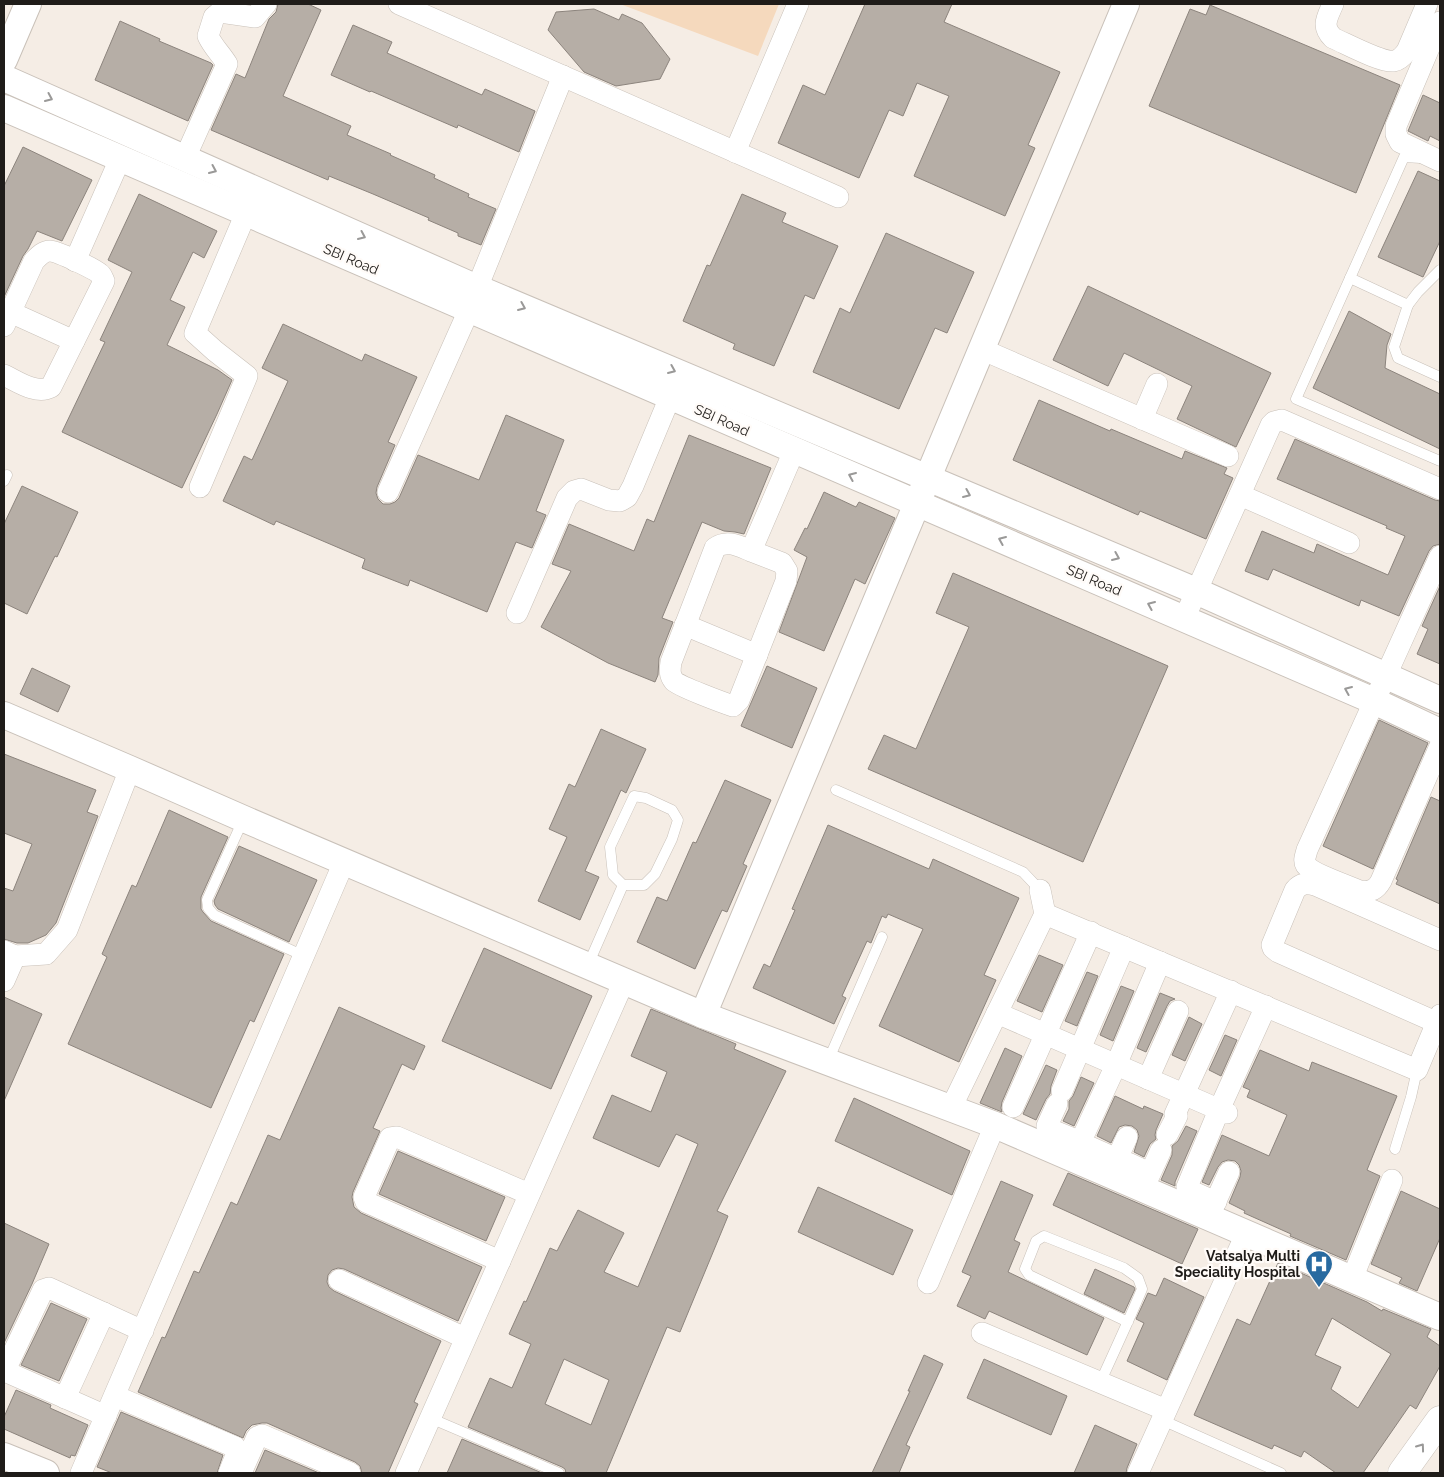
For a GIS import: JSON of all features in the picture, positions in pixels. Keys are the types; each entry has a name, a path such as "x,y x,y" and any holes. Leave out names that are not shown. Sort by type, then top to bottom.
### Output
{"main road":[{"path":"1402,1473 1440,1420"}],"street":[{"path":"4,60 28,4"},
{"path":"185,158 227,64 222,55 213,47 208,36 214,17 220,12 254,17 266,4"},
{"path":"399,4 838,197"},
{"path":"735,152 798,4"},
{"path":"703,1015 1126,4"},
{"path":"1333,4 1326,25 1327,32 1333,38 1384,60 1396,61 1407,51 1427,4"},
{"path":"1440,22 1396,126 1396,134 1400,142 1440,161"},
{"path":"388,492 473,299 563,76"},
{"name":"SBI Road","path":"4,78 185,158 670,397 1374,701 1440,732"},
{"name":"SBI Road","path":"4,108 246,213 473,299 928,478 1196,591 1440,700"},
{"path":"75,261 120,159"},
{"path":"200,487 247,376 215,351 196,333 246,213"},
{"path":"4,375 34,389 45,390 51,387 74,341 104,281 101,274 94,269 50,251 40,254 34,261 7,319 74,341"},
{"path":"981,349 1228,456"},
{"path":"1142,419 1157,384"},
{"path":"517,613 567,498 574,491 581,489 609,500 620,501 627,497 670,397"},
{"path":"1184,619 1274,422 1282,420 1440,489"},
{"path":"751,551 794,451"},
{"path":"1240,495 1350,542"},
{"path":"728,543 782,563 787,572 786,581 739,700 733,706 674,682 670,674 671,662 685,626 716,548 720,544 728,543"},
{"path":"1440,556 1307,850 1306,865 1312,871 1360,891 1368,892 1377,888 1440,746"},
{"path":"685,626 757,655"},
{"path":"4,715 703,1015 951,1108 1004,1116 1118,1165 1147,1181 1212,1210"},
{"path":"4,981 10,954 46,954 67,930 130,769"},
{"path":"81,1473 344,862"},
{"path":"1045,914 1417,1070 1439,1020 1278,952 1272,944 1295,890 1299,885 1303,884 1315,885 1440,940"},
{"path":"951,1108 1045,914 1040,890"},
{"path":"928,1283 1004,1116 1046,1035 1091,932"},
{"path":"1081,1149 1049,1130 1048,1126 1124,947"},
{"path":"1081,1149 1160,962"},
{"path":"406,1473 624,981"},
{"path":"1147,1181 1230,991"},
{"path":"1266,1006 1223,1111 1188,1187 1212,1210 1246,1234 1440,1316"},
{"path":"1148,1079 1178,1011"},
{"path":"997,1013 1223,1111"},
{"path":"500,1261 366,1202 364,1197 382,1155 390,1138 397,1136 530,1194"},
{"path":"1118,1165 1127,1137"},
{"path":"1212,1210 1230,1172"},
{"path":"1352,1279 1392,1180"},
{"path":"1138,1473 1246,1234"},
{"path":"339,1280 465,1338"},
{"path":"106,1416 9,1373 7,1366 43,1290 50,1288 142,1331"},
{"path":"65,1398 104,1313"},
{"path":"982,1333 1100,1383 1164,1415"},
{"path":"115,1396 235,1447 237,1453 229,1473"},
{"path":"241,1473 257,1437 262,1435 350,1473"},
{"path":"4,1456 46,1473"}],"lane":[{"path":"1440,166 1419,157 1404,157 1296,399 1440,461"},
{"path":"1440,270 1408,305 1394,347 1398,358 1440,377"},
{"path":"1350,278 1408,305"},
{"path":"836,790 1023,872 1040,890"},
{"path":"634,796 646,798 672,810 678,820 672,839 655,874 644,885 623,885 612,875 610,847 634,796"},
{"path":"244,819 207,900 208,908 214,915 304,956"},
{"path":"588,966 623,885"},
{"path":"828,1062 882,937"},
{"path":"1395,1150 1417,1070"},
{"path":"1100,1383 1128,1322 1142,1289 1138,1278 1124,1268 1044,1236 1036,1241 1025,1269 1029,1275 1128,1322"},
{"path":"1164,1415 1281,1473"},
{"path":"430,1418 559,1473"}],"shaded area":[{"path":"620,4 779,4 758,56"}],"building":[{"path":"278,4 308,4 321,10 283,96 351,126 347,135 435,175 434,178 469,194 468,197 496,209 481,245 458,236 458,233 428,220 429,218 373,194 329,176 328,180 211,130 236,74 245,78 269,19 276,12"},
{"path":"865,4 952,4 944,22 1060,72 1028,145 1035,148 1005,216 914,176 949,96 917,83 903,116 889,110 859,178 778,143 803,85 825,95"},
{"path":"1210,5 1400,85 1356,193 1149,106 1190,9 1206,15"},
{"path":"594,9 619,20 622,14 642,23 670,59 660,79 616,86 584,72 548,30 556,12"},
{"path":"120,21 213,65 188,121 95,80"},
{"path":"353,25 392,42 387,53 482,95 485,89 535,111 519,152 458,125 457,128 331,75"},
{"path":"1423,95 1440,103 1440,141 1430,136 1428,141 1408,131"},
{"path":"23,147 92,180 62,241 37,231 4,297 4,186"},
{"path":"1418,171 1440,181 1440,241 1423,277 1378,257"},
{"path":"139,194 217,231 204,258 193,252 170,300 185,307 167,345 218,370 232,380 182,488 62,432 105,342 100,340 132,272 108,260"},
{"path":"742,194 786,213 782,222 838,246 814,299 805,295 774,366 733,349 735,344 683,321 707,265 710,266"},
{"path":"886,233 974,272 947,333 935,328 899,409 813,372 840,308 850,313"},
{"path":"1088,286 1271,373 1236,447 1177,419 1192,386 1124,353 1108,386 1053,360"},
{"path":"1349,311 1391,334 1387,345 1385,368 1440,394 1440,449 1313,388"},
{"path":"283,324 362,361 365,354 417,377 388,442 395,445 376,493 378,499 383,504 390,504 399,498 418,455 479,480 506,415 564,440 536,511 546,515 532,548 516,542 487,612 410,580 408,586 362,568 365,559 276,521 274,525 223,501 244,456 252,460 288,381 262,368"},
{"path":"1039,400 1110,431 1111,429 1182,459 1185,451 1227,468 1224,474 1233,478 1206,539 1140,511 1138,515 1013,460"},
{"path":"689,435 771,468 744,534 724,531 702,522 662,618 673,622 659,658 658,675 655,682 608,663 541,627 571,571 552,564 569,524 634,551 647,519 654,522"},
{"path":"1295,439 1440,501 1440,544 1433,546 1429,551 1399,616 1361,600 1359,606 1273,569 1268,580 1245,571 1262,531 1314,553 1317,544 1388,575 1405,536 1386,528 1387,526 1277,479"},
{"path":"22,486 78,512 27,614 4,603 4,524"},
{"path":"824,492 856,507 859,502 895,518 865,584 855,579 824,651 779,632 807,557 794,550 805,528 807,529"},
{"path":"953,573 1168,666 1083,862 868,769 884,735 916,749 969,627 936,613"},
{"path":"1440,586 1440,664 1417,654 1428,629 1422,626"},
{"path":"767,666 817,688 792,748 741,726"},
{"path":"32,668 70,686 58,712 20,694"},
{"path":"1379,720 1428,743 1373,869 1323,846"},
{"path":"601,729 646,749 626,793 621,790 585,871 599,877 580,920 538,901 567,837 549,829 569,784 575,787"},
{"path":"4,754 96,790 87,812 98,816 56,923 46,935 28,943 17,943 4,939 4,888 13,891 32,844 4,833"},
{"path":"725,780 771,800 743,864 747,866 727,912 722,910 695,969 637,942 657,897 667,901 693,842 696,843"},
{"path":"1431,797 1440,801 1440,904 1396,884 1398,880 1396,879"},
{"path":"169,810 228,837 201,897 201,909 203,912 211,921 284,954 254,1022 250,1020 211,1108 68,1044 107,957 102,954 132,885 136,887"},
{"path":"828,825 929,869 933,859 1019,898 984,975 996,980 959,1062 879,1026 923,929 888,914 886,918 882,916 871,943 867,941 842,996 846,998 834,1024 753,988 764,964 770,967 795,910 792,909"},
{"path":"239,846 317,880 289,942 218,909 215,905 214,901"},
{"path":"484,948 592,996 551,1089 442,1041"},
{"path":"1039,955 1063,965 1042,1012 1017,1001"},
{"path":"1087,972 1098,976 1077,1026 1065,1021"},
{"path":"1121,986 1134,991 1113,1041 1100,1035"},
{"path":"1160,993 1175,999 1170,1001 1167,1006 1146,1052 1137,1048"},
{"path":"4,997 42,1014 4,1101"},
{"path":"339,1007 425,1046 414,1070 402,1064 373,1128 380,1131 353,1192 354,1207 361,1213 482,1267 458,1321 344,1269 332,1270 328,1275 327,1282 334,1291 441,1341 414,1402 418,1404 388,1473 362,1473 360,1466 355,1462 267,1423 252,1425 246,1431 243,1438 138,1392 162,1337 165,1338 194,1271 199,1273 231,1202 237,1205 268,1135 280,1140"},
{"path":"651,1009 736,1044 734,1049 786,1071 717,1211 728,1216 680,1332 667,1327 606,1473 566,1473 562,1467 468,1427 490,1378 512,1388 531,1344 509,1334 524,1301 526,1302 550,1248 557,1251 578,1210 624,1233 604,1272 638,1287 698,1144 676,1134 659,1167 593,1138 612,1095 651,1112 667,1072 631,1056","holes":["564,1359 609,1380 591,1425 545,1404"]},
{"path":"1189,1017 1202,1024 1185,1061 1172,1055"},
{"path":"1225,1035 1237,1040 1221,1076 1209,1070"},
{"path":"1005,1048 1022,1056 1002,1102 1002,1112 980,1103"},
{"path":"1260,1050 1309,1071 1312,1062 1397,1096 1367,1170 1380,1176 1346,1260 1290,1236 1291,1234 1244,1213 1245,1211 1229,1203 1241,1171 1235,1161 1228,1160 1222,1162 1209,1185 1202,1182 1222,1135 1269,1156 1287,1115 1247,1097 1250,1090 1243,1087"},
{"path":"1046,1065 1057,1070 1050,1094 1036,1120 1023,1114"},
{"path":"1081,1077 1094,1083 1074,1126 1063,1121 1069,1109 1069,1101"},
{"path":"1115,1096 1143,1109 1144,1106 1163,1114 1156,1130 1156,1139 1150,1144 1144,1157 1134,1152 1139,1136 1137,1130 1132,1126 1125,1125 1119,1127 1111,1143 1097,1136"},
{"path":"854,1098 970,1151 952,1195 835,1141"},
{"path":"1186,1126 1197,1131 1175,1186 1161,1180 1172,1155 1172,1146 1178,1141"},
{"path":"398,1151 505,1197 486,1241 379,1194"},
{"path":"1068,1173 1198,1229 1182,1264 1053,1205"},
{"path":"1001,1181 1033,1195 1014,1240 1020,1243 1008,1272 1104,1318 1087,1355 989,1311 985,1319 957,1306 971,1276 962,1272"},
{"path":"818,1187 913,1230 893,1275 798,1232"},
{"path":"1401,1191 1440,1209 1440,1238 1417,1291 1399,1283 1402,1278 1371,1264"},
{"path":"4,1223 49,1244 4,1343"},
{"path":"1278,1263 1367,1302 1382,1311 1383,1309 1431,1329 1427,1337 1440,1346 1440,1366 1416,1409 1410,1405 1363,1473 1336,1473 1304,1451 1301,1457 1274,1445 1272,1449 1194,1415 1237,1319 1250,1325","holes":["1332,1318 1391,1354 1358,1408 1331,1389 1341,1367 1315,1355"]},
{"path":"1095,1269 1134,1287 1135,1289 1124,1313 1084,1294"},
{"path":"1164,1278 1204,1297 1167,1380 1127,1361 1144,1323 1136,1319 1148,1293 1156,1296"},
{"path":"51,1303 87,1319 59,1381 21,1365"},
{"path":"924,1355 943,1364 906,1445 910,1447 899,1473 872,1473 910,1391 908,1391"},
{"path":"984,1359 1067,1396 1051,1435 967,1398"},
{"path":"16,1390 51,1405 50,1408 88,1425 75,1456 71,1455 70,1458 4,1429 4,1417"},
{"path":"121,1412 223,1455 217,1473 112,1473 97,1467"},
{"path":"1095,1425 1137,1444 1126,1473 1074,1473"},
{"path":"462,1439 542,1473 447,1473"},
{"path":"265,1450 319,1473 255,1473"}],"place":[{"name":"Vatsalya Multi Speciality Hospital","path":"1319,1288"}]}
